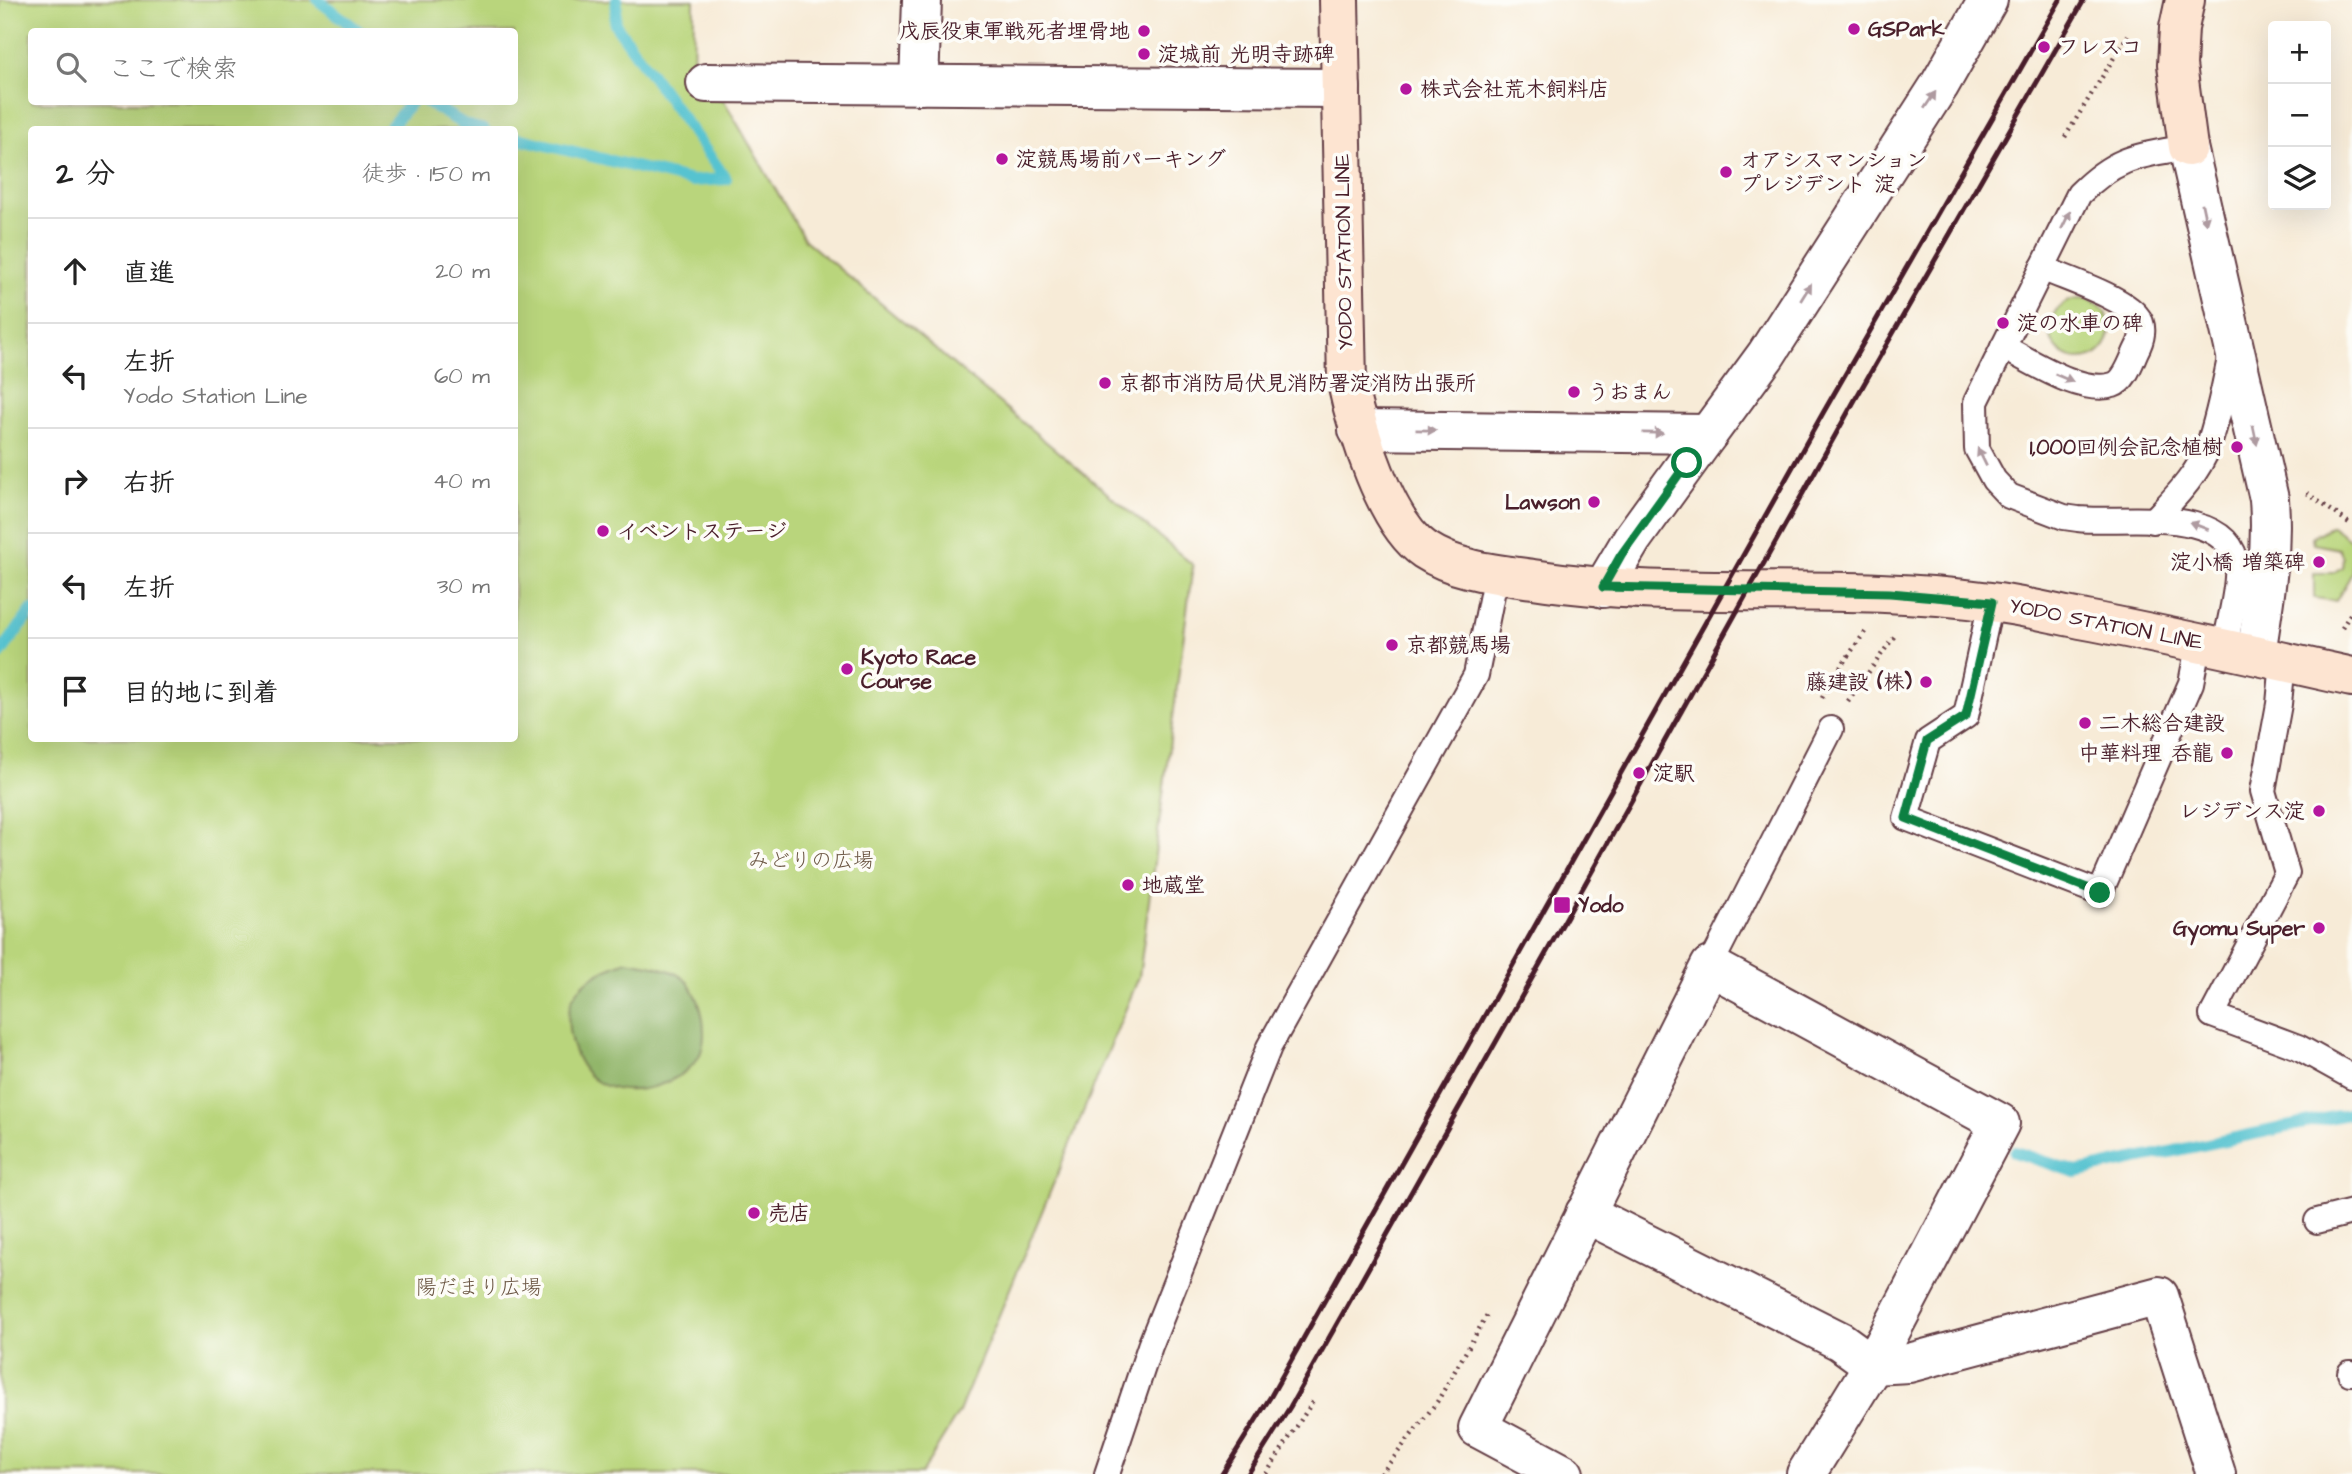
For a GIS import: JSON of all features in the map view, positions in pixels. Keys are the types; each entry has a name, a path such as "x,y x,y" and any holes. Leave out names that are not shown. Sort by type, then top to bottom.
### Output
{"main road":[{"name":"YODO STATION LINE","path":"1339,0 1347,383 1358,430 1385,493 1404,529 1424,549 1460,568 1603,587 1890,593 1992,602 2241,651 2352,677"},
{"path":"2185,0 2179,28 2177,65 2189,147"}],"street":[{"path":"919,85 922,0"},
{"path":"1603,587 1621,555 1773,344 1939,86 1987,0"},
{"path":"706,83 1341,88"},
{"path":"2189,147 2269,499 2269,565 2241,651"},
{"path":"1358,430 1707,434"},
{"path":"1564,1474 1478,1429 1710,966 2000,1123 1872,1365 1806,1474"},
{"path":"1586,1213 1840,1341 1872,1365 1909,1363 2159,1296 2216,1474"}],"lane":[{"path":"2189,147 2131,158 2098,175 2078,194 1976,402 1977,449 1994,480 2009,496 2064,517 2095,521 2186,522 2204,526 2227,542 2235,554 2241,651 2279,704 2263,791 2287,873 2212,1015 2298,1047 2352,1077"},
{"path":"2003,347 2080,384 2114,385 2124,376 2141,342 2143,329 2138,317 2123,305 2042,268"},
{"path":"2152,521 2184,487 2207,449 2224,390 2232,343"},
{"path":"1107,1474 1150,1346 1269,1047 1475,675 1496,574"},
{"path":"1992,602 1966,716 1927,741 1906,818 2100,893 2191,683 2241,651"},
{"path":"1710,966 1831,729"},
{"path":"2317,1221 2352,1212"}],"path":[{"path":"2065,137 2128,35"},
{"path":"2301,488 2352,525"},
{"path":"2342,628 2352,611"},
{"path":"1845,706 1893,639"},
{"path":"1266,1474 1315,1398"}],"green space":[{"name":"Kyoto Race Course","path":"0,0 694,0 693,97 723,99 805,240 1193,565 1139,977 959,1412 921,1474 0,1474"},
{"path":"2074,299 2086,299 2102,307 2108,317 2108,341 2102,351 2086,359 2074,359 2058,351 2050,335 2050,323 2058,307"},
{"path":"2332,526 2352,541 2352,573 2336,601 2314,598 2314,573 2333,573 2342,567 2343,557 2339,549 2313,544 2312,537"},
{"path":"627,961 664,969 683,978 690,985 700,1005 704,1030 701,1053 687,1070 664,1083 637,1090 610,1087 589,1075 575,1053 569,1027 571,1001 582,985 606,969"}],"waterway":[{"path":"318,0 355,28"},
{"path":"518,138 692,181 726,179 615,24 617,0"},
{"path":"391,126 409,105"},
{"path":"432,105 469,126"},
{"path":"0,654 28,616"},
{"path":"2015,1152 2076,1172 2352,1113"}],"railway":[{"path":"1222,1474 1271,1396 1823,413 2060,0"},
{"path":"1248,1474 1290,1407 1856,398 2084,0"}],"place":[{"name":"GSPark","path":"1854,29"},
{"name":"戊辰役東軍戦死者埋骨地","path":"1144,31"},
{"name":"フレスコ","path":"2044,47"},
{"name":"淀城前 光明寺跡碑","path":"1144,54"},
{"name":"株式会社荒木飼料店","path":"1406,89"},
{"name":"淀競馬場前パーキング","path":"1002,159"},
{"name":"オアシスマンション プレジデント 淀","path":"1726,172"},
{"name":"淀の水車の碑","path":"2003,323"},
{"name":"京都市消防局伏見消防署淀消防出張所","path":"1105,383"},
{"name":"うおまん","path":"1574,392"},
{"name":"1,000回例会記念植樹","path":"2237,447"},
{"name":"Lawson","path":"1594,502"},
{"name":"イベントステージ","path":"603,531"},
{"name":"淀小橋 増築碑","path":"2319,562"},
{"name":"京都競馬場","path":"1392,645"},
{"name":"Kyoto Race Course","path":"847,669"},
{"name":"藤建設 (株)","path":"1926,682"},
{"name":"二木総合建設","path":"2085,723"},
{"name":"中華料理 呑龍","path":"2227,753"},
{"name":"淀駅","path":"1639,773"},
{"name":"レジデンス淀","path":"2319,811"},
{"name":"地蔵堂","path":"1128,885"},
{"name":"Yodo","path":"1562,905"},
{"name":"Gyomu Super","path":"2319,928"},
{"name":"売店","path":"754,1213"}],"route":[{"path":"1687,463 1621,555 1603,587 1890,593 1992,602 1966,716 1927,741 1906,818 2100,893"}],"park label":[{"name":"みどりの広場","path":"811,860"},
{"name":"陽だまり広場","path":"479,1287"}]}
